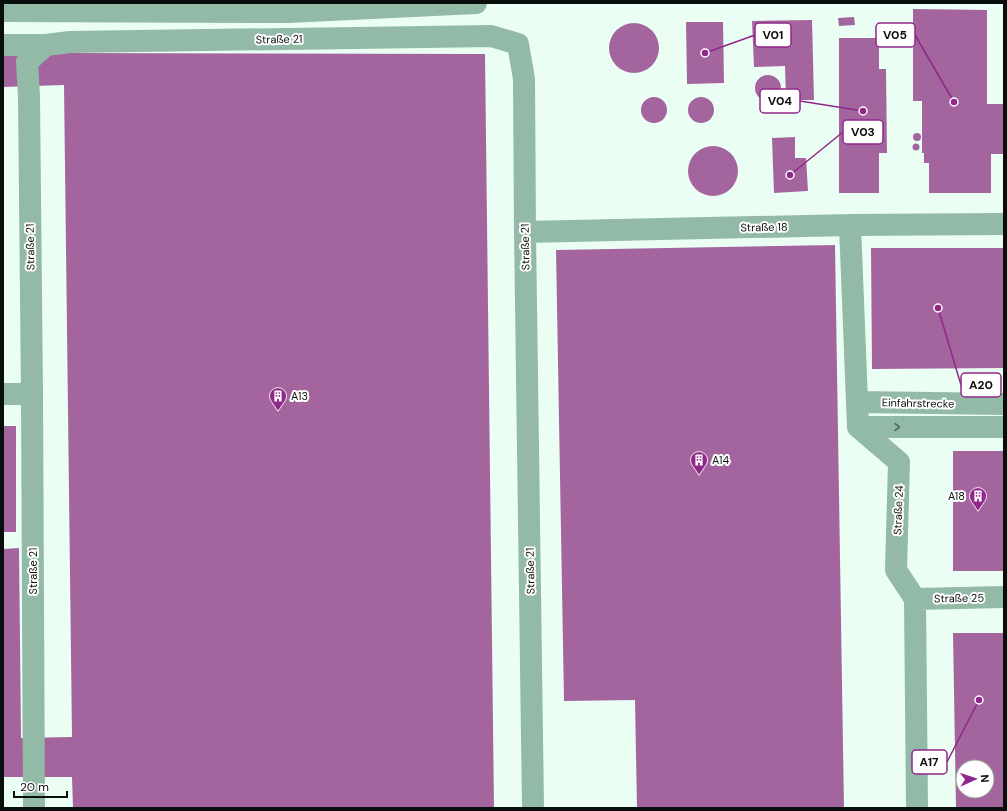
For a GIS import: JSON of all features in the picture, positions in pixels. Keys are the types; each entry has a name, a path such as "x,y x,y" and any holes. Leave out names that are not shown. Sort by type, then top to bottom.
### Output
{"street":[{"path":"3,11 288,12 476,3"},
{"name":"Straße 21","path":"34,808 29,97 26,62 46,45 70,42 491,36 518,44 524,80 533,808"},
{"path":"3,45 46,45"},
{"name":"Straße 18","path":"525,232 850,225 1004,224"},
{"path":"850,225 858,427 1004,427"},
{"path":"3,394 32,394"},
{"name":"Einfahrstrecke","path":"857,402 1004,404"},
{"name":"Straße 24","path":"858,427 899,462 896,570 915,599"},
{"name":"Straße 25","path":"915,599 1004,597"},
{"path":"915,599 917,808"}],"building":[{"path":"913,9 987,10 987,104 1004,104 1004,154 991,154 991,193 929,193 929,163 924,163 924,153 922,153 922,101 913,101"},
{"path":"854,17 855,25 839,26 838,18"},
{"path":"812,20 814,100 786,100 785,66 754,67 752,21"},
{"path":"686,22 723,22 724,83 687,84"},
{"path":"629,23 639,23 652,30 659,43 659,53 652,66 639,73 629,73 620,69 613,62 609,53 609,43 613,34 620,27"},
{"path":"839,38 879,38 879,69 886,69 887,153 879,153 879,193 839,193"},
{"name":"A13","path":"63,53 485,54 494,808 73,808 72,777 3,777 3,549 19,548 21,738 72,737 64,85 3,87 3,55"},
{"path":"768,75 777,79 781,88 777,97 768,101 759,97 755,88 759,79"},
{"path":"654,97 663,101 667,110 663,119 654,123 645,119 641,110 645,101"},
{"path":"701,97 710,101 714,110 710,119 701,123 692,119 688,110 692,101"},
{"path":"917,133 920,134 920,140 917,141 914,140 913,137 914,134"},
{"path":"795,137 795,158 806,158 808,191 774,193 772,138"},
{"path":"916,143 920,147 916,151 912,147"},
{"path":"708,146 718,146 731,153 738,166 738,176 731,189 718,196 708,196 699,192 692,185 688,176 688,166 692,157 699,150"},
{"name":"A14","path":"835,245 844,808 637,808 635,700 564,701 556,250"},
{"path":"871,248 1004,248 1004,368 872,369"},
{"path":"3,426 16,426 16,532 3,532"},
{"name":"A18","path":"953,451 1004,451 1004,571 953,571"},
{"path":"953,633 1004,633 1004,808 956,808 956,799 995,799 995,759 955,759"}],"place":[{"name":"V01","path":"705,53"},
{"name":"V05","path":"954,102"},
{"name":"V04","path":"863,111"},
{"name":"V03","path":"790,175"},
{"name":"A20","path":"938,308"},
{"name":"A13","path":"278,411"},
{"name":"A14","path":"699,475"},
{"name":"A18","path":"978,511"},
{"name":"A17","path":"979,700"}]}
